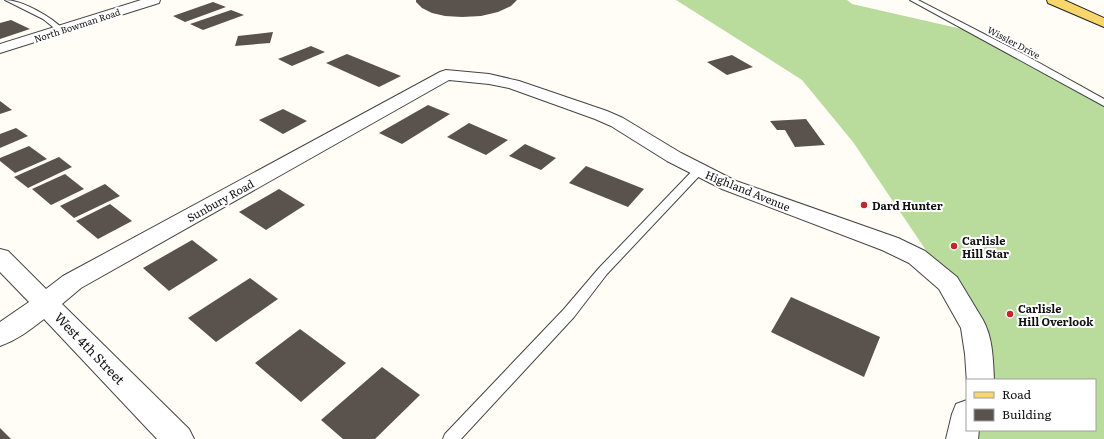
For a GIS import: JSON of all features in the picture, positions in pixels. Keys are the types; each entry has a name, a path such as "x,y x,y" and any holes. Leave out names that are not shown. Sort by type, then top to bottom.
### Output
{"main road":[{"path":"1053,0 1104,23"}],"street":[{"name":"North Bowman Road","path":"0,49 154,0"},
{"name":"Highland Avenue","path":"446,75 489,79 513,84 601,115 640,135 674,157 729,185 890,244 917,257 948,283 974,327 979,354 980,379"},
{"name":"Sunbury Road","path":"0,335 18,325 72,282 446,75"},
{"name":"West 4th Street","path":"0,257 178,439"},
{"path":"962,439 966,419"}],"lane":[{"path":"8,0 45,18 60,30"},
{"name":"Wissler Drive","path":"913,0 1022,57 1104,103"},
{"path":"451,439 569,313 603,270 699,170"}],"green space":[{"path":"676,0 847,0 852,4 975,32 1104,103 1104,439 962,439 966,431 1096,431 1096,379 980,379 948,283 853,142 802,80"}],"building":[{"path":"416,0 517,0 511,6 498,12 481,16 462,17 445,16 432,13 422,8"},
{"path":"213,2 226,7 185,22 173,16"},
{"path":"231,10 244,15 203,30 190,24"},
{"path":"11,20 30,29 0,39 0,23"},
{"path":"273,32 270,43 235,46 238,36"},
{"path":"311,46 325,52 292,66 278,59"},
{"path":"347,54 401,76 379,87 326,63"},
{"path":"732,55 753,67 727,75 707,62"},
{"path":"0,101 12,110 0,114"},
{"path":"428,105 450,114 402,144 379,133"},
{"path":"283,109 307,121 283,134 259,120"},
{"path":"806,119 825,145 795,147 785,130 777,130 770,121"},
{"path":"469,123 508,140 486,155 447,137"},
{"path":"16,128 28,136 0,148 0,134"},
{"path":"525,144 556,158 541,170 509,156"},
{"path":"29,146 47,159 15,173 0,161 0,158"},
{"path":"59,157 72,167 28,188 14,177"},
{"path":"586,166 644,189 628,207 569,183"},
{"path":"65,174 84,189 51,205 32,189"},
{"path":"105,184 120,196 74,218 60,206"},
{"path":"279,189 305,205 266,230 239,212"},
{"path":"110,204 132,221 98,239 76,221"},
{"path":"192,240 218,260 169,291 143,268"},
{"path":"250,278 278,299 216,342 188,318"},
{"path":"791,297 880,337 864,377 771,332"},
{"path":"300,329 346,363 301,402 255,363"},
{"path":"382,367 420,395 375,439 343,439 321,420"},
{"path":"0,428 11,439 0,439"}],"place":[{"name":"Dard Hunter","path":"864,205"},
{"name":"Carlisle Hill Star","path":"954,246"},
{"name":"Carlisle Hill Overlook","path":"1010,314"}]}
